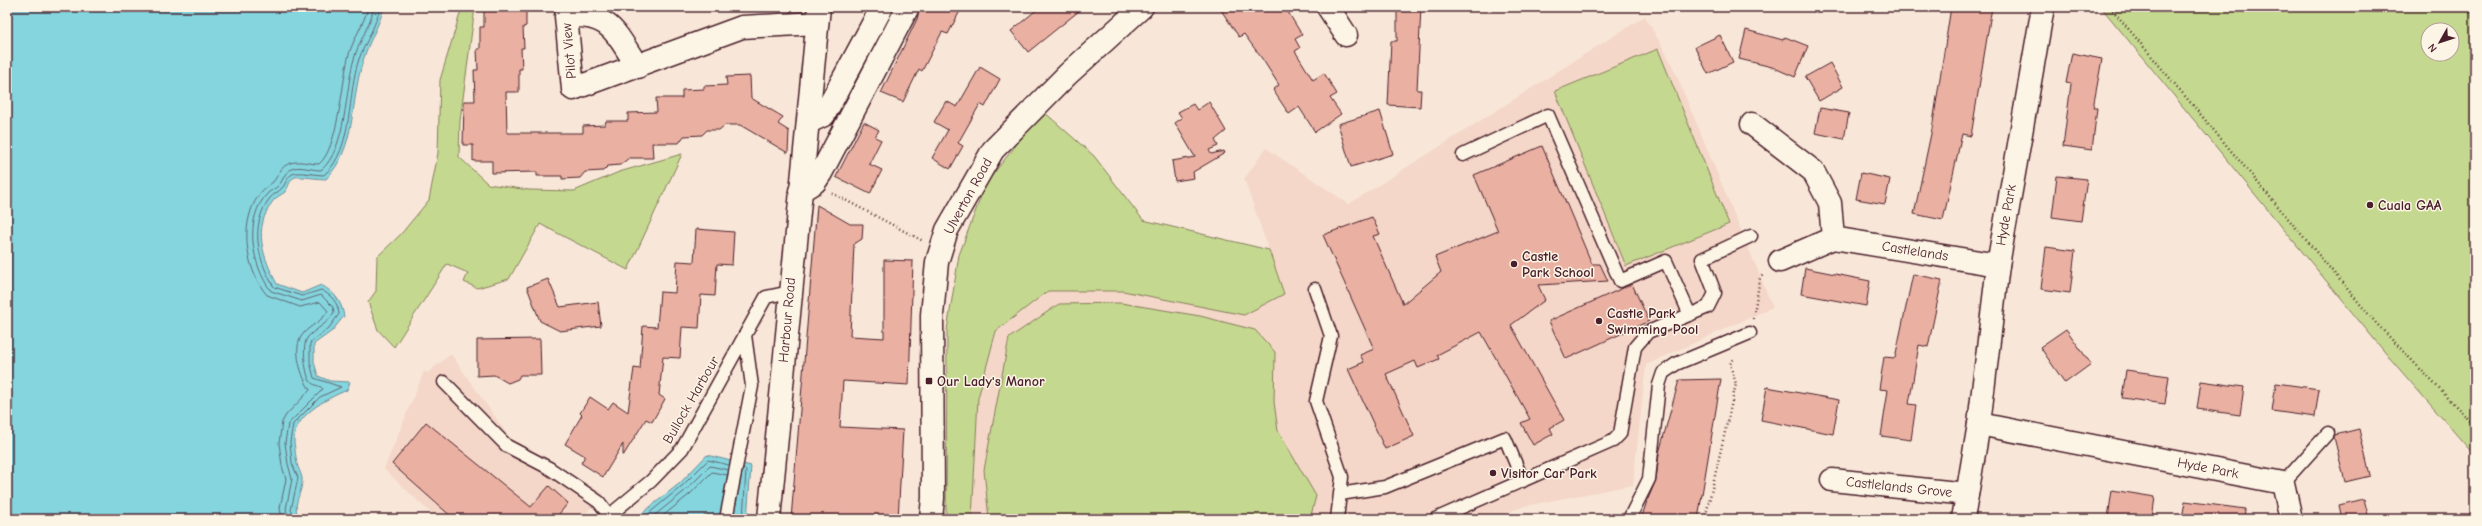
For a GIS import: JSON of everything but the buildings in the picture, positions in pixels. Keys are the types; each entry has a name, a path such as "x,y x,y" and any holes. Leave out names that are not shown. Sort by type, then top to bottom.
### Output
{"street":[{"path":"809,122 824,115 882,7"},
{"path":"807,187 908,7"},
{"name":"Ulverton Road","path":"931,519 933,498 932,315 937,262 947,230 993,150 1068,74 1142,7"},
{"path":"1328,7 1346,35"},
{"name":"Hyde Park","path":"1963,519 1978,424 1998,264 2043,7"},
{"path":"638,67 742,27 818,15"},
{"name":"Harbour Road","path":"769,519 790,292 807,187 809,122 818,15"},
{"path":"1752,124 1813,171 1830,203 1833,238 1780,261"},
{"name":"Castlelands","path":"1833,238 1998,264"},
{"name":"Hyde Park","path":"1978,424 2283,483"},
{"name":"Castlelands Grove","path":"1832,480 1967,494"},
{"path":"2283,483 2291,519"}],"lane":[{"path":"1463,155 1548,115 1620,282 1666,261 1690,315"},
{"path":"1435,519 1613,441 1620,434 1634,347 1648,332 1708,307 1715,293 1702,259 1751,236"},
{"path":"1315,290 1331,336 1316,401 1342,477 1337,519"},
{"name":"Bullock Harbour","path":"607,517 651,481 682,449 766,297 790,292"},
{"path":"1629,519 1649,479 1659,385 1662,374 1676,364 1750,333"},
{"path":"726,519 752,386 745,335"},
{"path":"444,382 507,446 549,468 599,502 607,517"},
{"path":"2283,483 2328,434"},
{"path":"1340,494 1385,487 1505,438 1523,481"}],"path":[{"path":"2110,7 2376,323 2475,426"},
{"path":"2464,7 2475,17"},
{"path":"807,187 927,243"},
{"path":"1705,519 1736,384 1730,364 1750,333 1760,278 1769,268 1780,261"}],"shaded area":[{"name":"Castle Park School","path":"1645,16 1671,62 1773,307 1646,365 1633,485 1525,506 1490,519 972,519 978,398 996,331 1048,291 1123,291 1244,314 1284,294 1244,179 1266,148 1349,204"},
{"path":"451,354 510,438 604,494 581,519 437,519 384,469 424,371 427,373"}],"green space":[{"path":"462,7 475,7 460,121 459,157 488,184 529,190 574,191 619,172 682,154 628,270 540,224 509,279 477,288 464,282 468,273 447,264 394,347 378,330 368,302 376,291 377,257 401,234 429,200 438,153 440,80"},
{"name":"Cuala GAA","path":"2101,7 2475,7 2475,456 2388,356"},
{"path":"1658,49 1729,224 1626,266 1555,91"},
{"path":"1043,111 1094,156 1143,220 1269,250 1284,294 1244,315 1123,291 1048,291 996,331 978,398 972,519 946,519 947,330 959,255 986,183"},
{"path":"1121,303 1200,316 1255,330 1275,352 1274,402 1278,431 1316,496 1310,519 989,519 984,470 1009,338 1059,304"}],"water":[{"path":"7,7 384,7 363,61 348,138 343,153 336,166 326,179 293,178 285,192 273,201 267,211 261,232 264,253 277,284 302,293 321,285 330,291 339,301 344,316 332,331 314,344 314,362 318,376 330,381 350,382 347,390 320,404 304,417 298,425 295,433 294,443 297,466 302,478 296,508 299,519 7,519"},
{"path":"707,455 751,466 747,519 635,519 680,483"}],"place":[{"name":"Cuala GAA","path":"2370,205"},
{"name":"Castle Park School","path":"1514,264"},
{"name":"Castle Park Swimming Pool","path":"1599,321"},
{"name":"Our Lady's Manor","path":"929,381"},
{"name":"Visitor Car Park","path":"1493,473"}]}
